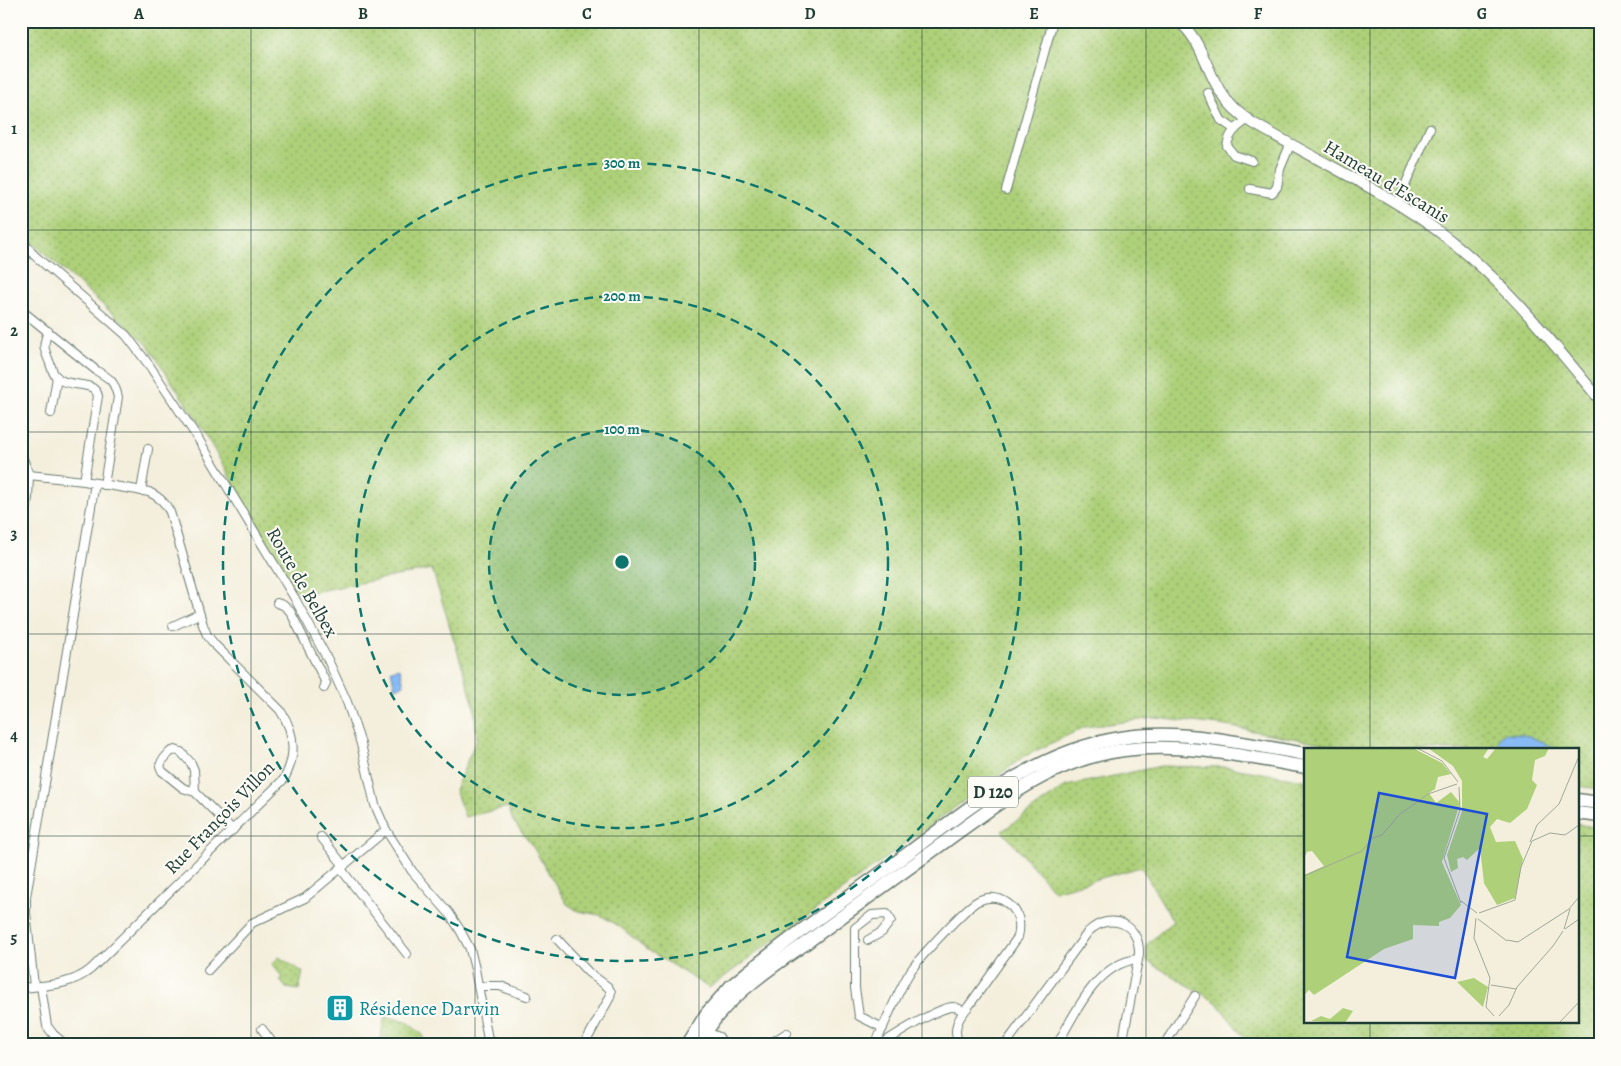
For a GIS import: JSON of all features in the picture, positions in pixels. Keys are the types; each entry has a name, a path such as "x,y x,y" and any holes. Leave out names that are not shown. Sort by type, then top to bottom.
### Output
{"main road":[{"name":"D 120","path":"687,1045 707,1013 731,986 799,933 1003,784 1050,758 1094,743 1148,735 1182,735 1304,754"},
{"name":"D 120","path":"698,1045 717,1016 746,986 1010,794 1047,773 1078,761 1123,750 1165,748 1221,752 1304,767"},
{"path":"1578,800 1600,803"},
{"path":"1578,813 1600,816"}],"street":[{"path":"1006,190 1053,21"},
{"name":"Hameau d'Escanis","path":"1180,22 1194,40 1219,90 1232,107 1247,120 1397,204 1447,238 1490,275 1555,346 1600,400"},
{"path":"1208,93 1221,120 1234,129"},
{"path":"1247,120 1234,129 1228,138 1227,146 1234,155 1252,161"},
{"path":"1397,204 1430,128"},
{"path":"1250,189 1272,193 1277,187 1280,169 1290,145"},
{"name":"Route de Belbex","path":"21,240 34,255 126,336 150,365 200,440 289,589 328,660 347,702 361,744 375,805 386,830 412,871 449,913 470,949 489,1043"},
{"path":"21,310 97,371 109,378 115,385 118,397 104,485"},
{"path":"48,331 43,346 57,377 62,382 93,387 98,392 84,481"},
{"path":"51,413 57,377"},
{"path":"141,491 148,449"},
{"path":"21,453 28,475 28,498 21,542"},
{"name":"Rue François Villon","path":"21,988 61,984 74,980 88,972 284,779 290,769 293,755 293,741 286,719 280,710 207,635 199,614 170,512 165,503 157,496 141,491 84,481 28,475"},
{"path":"66,1045 47,1026 38,986 26,913 26,897 95,483"},
{"path":"277,603 290,611 326,683 324,688"},
{"path":"174,626 199,614"},
{"path":"318,665 328,660"},
{"path":"195,792 194,770 191,764 181,752 175,750 170,752 162,761 160,766 162,771 183,788 195,792 232,830"},
{"path":"208,970 252,923 306,898 386,830"},
{"path":"321,837 407,954"},
{"path":"875,1045 905,980 918,960 969,906 984,898 1000,899 1013,908 1017,915 1020,923 1018,937 960,1015 955,1032 959,1045"},
{"path":"868,940 882,932 890,920 887,914 872,915 855,928 855,988 859,1016 882,1028"},
{"path":"1005,1045 1093,927 1112,921 1124,924 1131,930 1140,946 1122,1045"},
{"path":"557,939 588,972 608,987 611,992 584,1045"},
{"path":"1057,1045 1080,1005 1099,981 1122,962 1138,960"},
{"path":"478,986 500,986 527,996"},
{"path":"1164,1045 1195,996"},
{"path":"880,1045 923,1019 942,1010 954,1007 964,1012"},
{"path":"262,1029 274,1045"},
{"path":"706,1032 718,1037 724,1045"},
{"path":"768,1045 787,1034"},
{"path":"489,1043 506,1045"}],"green space":[{"path":"21,21 1600,21 1600,789 1578,786 1578,748 1348,748 1220,725 1155,718 1085,727 1025,756 709,988 648,950 619,926 600,915 578,911 567,904 533,847 513,821 508,807 465,817 455,790 477,738 474,705 432,569 298,595 198,422 147,344 28,239 21,229"},
{"path":"1161,766 1226,767 1304,780 1304,1024 1578,1024 1578,824 1600,828 1600,1045 1250,1045 1216,1002 1147,961 1147,944 1173,921 1141,867 1054,891 1002,831 1066,786"},
{"path":"279,957 303,972 299,990 286,988 280,980 283,978 272,964"},
{"path":"385,1016 407,1022 423,1035 426,1045 379,1045"}],"water":[{"path":"400,668 404,685 395,688 391,670"},
{"path":"1507,733 1529,736 1554,748 1500,748 1498,743 1502,736"}],"place":[{"name":"Résidence Darwin","path":"340,1008"}]}
